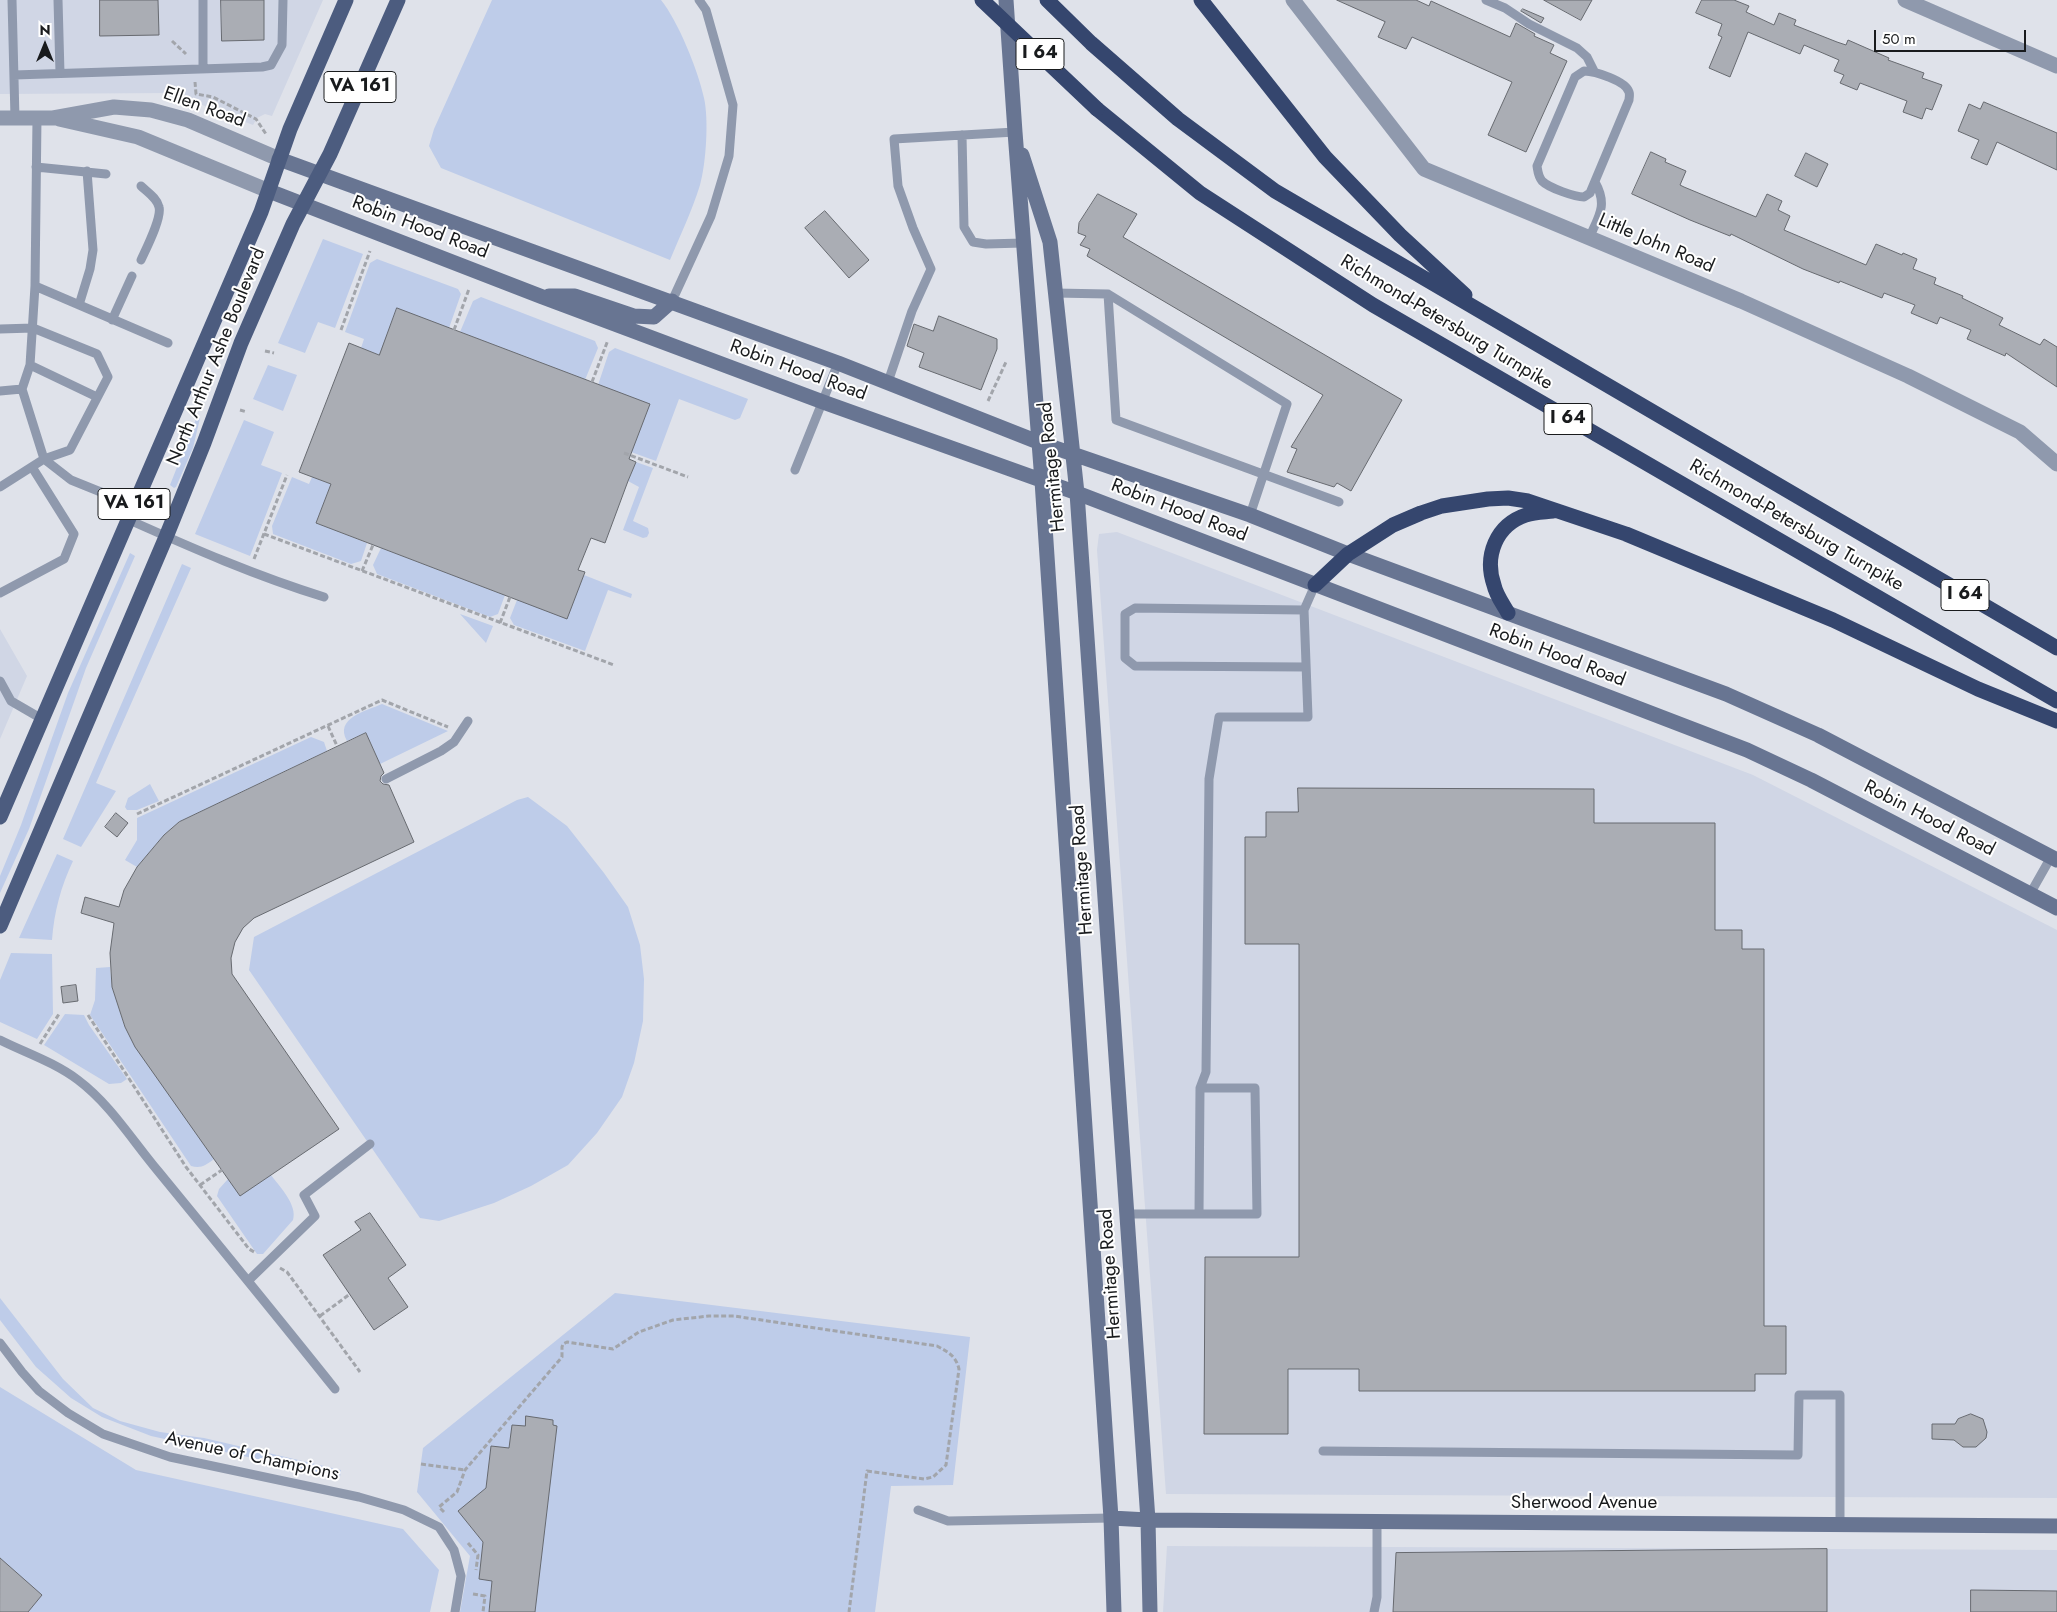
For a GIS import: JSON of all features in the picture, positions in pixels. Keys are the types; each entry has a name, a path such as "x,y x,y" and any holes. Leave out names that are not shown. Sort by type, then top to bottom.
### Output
{"highway":[{"name":"Richmond-Petersburg Turnpike","path":"982,0 1097,108 1200,193 1373,305 2057,701"},
{"name":"Richmond-Petersburg Turnpike","path":"1047,0 1091,43 1178,119 1275,191 2057,648"},
{"path":"1201,0 1324,156 1400,235 1488,316"},
{"path":"1315,585 1348,554 1393,525 1442,506 1488,499 1508,498 1528,501 1626,534 1833,620 1978,689 2057,721"},
{"path":"1508,613 1494,586 1490,567 1496,538 1503,528 1527,514 1556,511"}],"main road":[{"name":"North Arthur Ashe Boulevard","path":"0,817 269,191 290,129 346,0"},
{"name":"North Arthur Ashe Boulevard","path":"0,926 166,536 204,443 241,343 303,204 331,152 398,0"},
{"name":"Hermitage Road","path":"1006,0 1014,132 1042,481 1111,1518 1114,1612"},
{"name":"Hermitage Road","path":"1014,132 1050,242 1071,453 1077,493 1148,1520 1150,1612"},
{"name":"Robin Hood Road","path":"280,159 672,301 888,382 1038,442 1250,514 1348,554 1735,698 1818,736 2054,858"},
{"name":"Robin Hood Road","path":"269,191 540,296 823,402 1077,493 1747,750 1811,780 2057,908"},
{"path":"540,296 575,296 634,316 654,317 672,301"},
{"name":"Sherwood Avenue","path":"1111,1518 1377,1522 2057,1526"}],"street":[{"name":"Little John Road","path":"1293,0 1424,169 1741,301 1908,376 2020,432 2057,464"},
{"path":"1914,2 2057,66"},
{"name":"Ellen Road","path":"8,118 53,118 114,107 151,110 188,120 280,159"},
{"name":"Ellen Road","path":"53,118 138,137 269,191"}],"lane":[{"path":"8,118 14,75 12,0"},
{"path":"58,0 60,73"},
{"path":"203,0 203,69"},
{"path":"14,75 191,70 271,65 282,45 283,0"},
{"path":"672,301 711,216 729,156 733,105 706,10 699,0"},
{"path":"1486,0 1505,8 1528,24 1577,48 1587,57 1594,71"},
{"path":"1584,71 1594,71 1624,85 1629,92 1629,100 1590,193 1584,197 1576,197 1544,183 1538,175 1537,166 1575,77 1584,71"},
{"path":"37,118 34,328 30,365 22,389 44,459 71,480 130,512 166,536 249,572 324,597"},
{"path":"888,382 912,311 932,269 913,228 898,186 894,139 1014,132"},
{"path":"962,135 964,227 973,242 986,244 1023,243"},
{"path":"36,167 106,174"},
{"path":"79,305 90,269 93,250 87,171"},
{"path":"1589,238 1601,210 1602,200 1595,182"},
{"path":"141,186 152,195 160,208 159,217 141,260"},
{"path":"112,320 132,276"},
{"path":"35,286 168,343"},
{"path":"1055,293 1108,294 1287,404 1250,514"},
{"path":"1108,294 1116,420 1339,502"},
{"path":"0,329 34,328 98,354 108,377 70,450 44,459 0,487"},
{"path":"795,470 838,363"},
{"path":"30,365 97,397"},
{"path":"0,391 22,389"},
{"path":"0,593 64,559 74,534 32,467"},
{"path":"1199,1214 1200,1088 1206,1072 1209,779 1219,717 1308,716 1304,610 1315,585"},
{"path":"1304,610 1135,608 1125,614 1125,658 1135,666 1306,666"},
{"path":"0,682 11,701 42,719"},
{"path":"386,779 441,751 454,742 468,721"},
{"path":"2030,894 2054,858"},
{"path":"0,1040 50,1062 78,1080 103,1101 138,1147 249,1280 335,1389"},
{"path":"1127,1214 1257,1214 1255,1088 1200,1088"},
{"path":"249,1280 315,1216 304,1196 370,1144"},
{"name":"Avenue of Champions","path":"0,1343 39,1391 68,1413 103,1434 170,1457 359,1498 404,1510 439,1527 454,1550 461,1576 455,1612"},
{"path":"1323,1451 1798,1455 1799,1395 1840,1396 1840,1524"},
{"path":"918,1510 948,1522 1111,1518"},
{"path":"1374,1612 1377,1597 1377,1522"}],"path":[{"path":"172,41 186,55 196,94 212,97 256,119 265,130 267,138"},
{"path":"340,330 370,251"},
{"path":"454,330 469,289"},
{"path":"592,382 608,340"},
{"path":"265,351 274,353"},
{"path":"988,401 1006,362"},
{"path":"240,410 247,412"},
{"path":"624,453 688,477"},
{"path":"249,572 287,475"},
{"path":"264,534 614,665"},
{"path":"362,571 373,545"},
{"path":"500,623 510,597"},
{"path":"137,814 382,700 460,732"},
{"path":"328,726 337,746"},
{"path":"32,1055 59,1014"},
{"path":"88,1016 186,1167 249,1248 267,1262 287,1272 360,1372"},
{"path":"200,1185 222,1170"},
{"path":"320,1316 350,1294"},
{"path":"421,1464 465,1470 562,1357 563,1344 567,1342 613,1348 639,1332 672,1320 734,1316 936,1346 950,1353 957,1361 959,1370 946,1465 933,1476 924,1478 867,1471 849,1612"}],"shaded area":[{"path":"0,0 323,0 272,116 265,114 257,118 253,125 172,93 0,94"},
{"path":"492,0 661,0 687,46 697,74 706,107 707,130 704,166 700,185 670,260 441,168 429,146 434,129"},
{"path":"323,239 363,254 335,328 318,322 305,353 278,343"},
{"path":"377,259 458,289 461,294 449,328 379,355 361,348 364,339 345,332 370,263"},
{"path":"481,297 595,341 598,348 585,380 460,332 473,301"},
{"path":"615,348 748,399 740,418 735,420 679,399 656,461 631,452 598,385 609,352"},
{"path":"268,365 297,375 283,411 253,399"},
{"path":"200,418 193,448 174,488 170,485 196,419"},
{"path":"244,420 274,432 261,465 282,473 250,556 195,534"},
{"path":"636,462 653,468 633,521 648,528 649,533 647,537 643,538 623,530 639,487 628,481"},
{"path":"292,477 309,484 312,477 331,484 317,523 367,543 361,561 351,564 273,534 272,526"},
{"path":"1117,532 1753,775 2057,930 2057,1498 1166,1494 1097,550 1099,534"},
{"path":"381,548 505,595 498,614 490,617 377,574 373,565"},
{"path":"130,553 135,556 86,668 29,829 0,893 0,876 21,825 68,693"},
{"path":"182,564 191,568 96,783 116,791 81,847 63,839"},
{"path":"584,575 632,594 631,598 608,590 585,651 514,625 510,618 517,600"},
{"path":"460,614 493,626 486,643"},
{"path":"0,629 27,676 0,739"},
{"path":"382,704 448,731 380,764 366,733 347,741 344,733 345,726 354,716"},
{"path":"311,737 324,742 327,751 179,822 164,835 137,867 125,860 137,840 137,818"},
{"path":"150,784 159,801 137,810 127,810 125,807 128,798"},
{"path":"528,797 567,826 628,907 640,945 644,979 643,1021 634,1063 622,1097 597,1133 568,1165 531,1186 494,1203 439,1221 420,1218 249,970 254,937 517,800"},
{"path":"57,854 73,861 59,899 54,919 52,940 19,938"},
{"path":"11,953 52,954 53,1014 37,1039 0,1022 0,980"},
{"path":"110,967 112,987 125,1027 214,1159 206,1165 201,1167 191,1166 90,1015 95,1000 96,968"},
{"path":"65,1014 84,1015 127,1079 121,1083 109,1084 44,1045"},
{"path":"271,1175 283,1190 293,1208 293,1220 263,1254 257,1254 217,1196 219,1189 228,1179"},
{"path":"615,1293 970,1337 953,1485 891,1486 875,1612 460,1612 470,1556 417,1492 423,1448"},
{"path":"0,1298 63,1379 93,1408 120,1421 160,1432 204,1438 341,1470 340,1477 151,1436 102,1417 71,1398 36,1367 0,1320"},
{"path":"0,1387 136,1470 403,1529 439,1570 430,1612 0,1612"},
{"path":"1167,1546 2057,1550 2057,1612 1163,1612"}],"building":[{"path":"100,0 158,0 159,35 100,36"},
{"path":"221,0 264,0 264,40 222,41"},
{"path":"1337,0 1416,0 1429,6 1431,1 1510,37 1516,23 1535,34 1534,36 1554,45 1550,53 1567,61 1526,152 1488,135 1512,82 1412,37 1406,49 1378,37 1385,22"},
{"path":"1544,0 1592,0 1581,20"},
{"path":"1702,0 1734,0 1749,6 1746,12 1774,25 1779,13 1796,20 1794,25 1846,45 1848,40 1889,58 1888,60 1924,73 1922,78 1942,85 1932,110 1926,108 1922,119 1903,112 1907,101 1860,83 1857,90 1840,83 1844,75 1834,71 1839,60 1804,45 1800,54 1748,32 1730,77 1709,68 1722,37 1718,35 1722,24 1696,13"},
{"path":"1523,9 1544,18 1541,23 1521,11"},
{"path":"1984,102 2057,133 2057,170 1997,142 1987,165 1971,158 1979,140 1958,131 1969,104 1980,109"},
{"path":"1651,152 1666,159 1665,162 1686,171 1680,185 1756,217 1767,194 1782,201 1778,210 1790,216 1784,230 1866,265 1876,244 1917,259 1913,269 1936,278 1934,284 1963,296 1962,298 2003,318 1999,325 2040,345 2044,339 2057,347 2057,387 2006,353 2005,356 1967,339 1971,330 1940,317 1937,324 1911,313 1915,305 1884,293 1882,298 1803,269 1731,234 1730,236 1690,220 1632,194"},
{"path":"1806,153 1828,164 1817,187 1795,176"},
{"path":"1098,194 1137,214 1123,237 1402,400 1351,491 1337,483 1334,487 1287,472 1297,449 1291,447 1323,395 1087,256 1090,249 1080,245 1086,236 1078,233 1079,223"},
{"path":"825,211 869,260 849,278 805,228"},
{"path":"397,308 650,404 629,459 636,462 605,543 591,538 578,570 585,572 567,619 316,523 331,484 299,472 349,343 379,355"},
{"path":"939,316 997,339 997,349 981,390 919,367 924,353 907,346 914,324 933,331"},
{"path":"366,733 384,773 380,781 383,784 389,785 414,842 254,918 243,928 235,942 231,958 232,974 339,1129 240,1196 135,1047 125,1027 112,987 110,953 114,923 81,913 85,897 119,907 124,890 137,867 164,835 179,822"},
{"path":"1298,788 1594,789 1594,823 1715,823 1715,930 1742,930 1742,949 1764,949 1764,1326 1786,1326 1786,1374 1755,1374 1755,1391 1359,1391 1359,1369 1288,1369 1288,1434 1204,1434 1205,1257 1299,1257 1299,944 1245,944 1245,837 1266,837 1266,812 1298,812"},
{"path":"116,813 128,823 117,837 105,827"},
{"path":"76,985 78,1001 63,1003 61,987"},
{"path":"370,1213 406,1265 388,1278 408,1307 374,1330 323,1255 361,1230 355,1222"},
{"path":"1971,1414 1983,1419 1987,1432 1986,1438 1976,1447 1963,1447 1954,1440 1932,1439 1932,1424 1955,1424 1958,1419"},
{"path":"526,1416 553,1420 553,1425 557,1426 535,1612 489,1612 492,1581 479,1579 483,1542 458,1511 486,1488 491,1446 509,1448 512,1425 525,1426"},
{"path":"1827,1549 1827,1612 1393,1612 1396,1553"},
{"path":"0,1558 42,1595 28,1612 0,1612"},
{"path":"1971,1590 2057,1591 2057,1612 1971,1612"}]}
